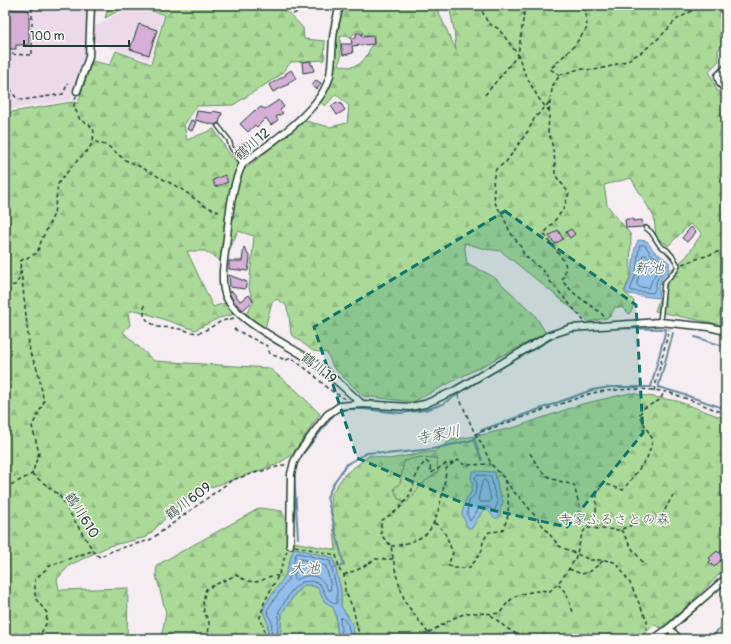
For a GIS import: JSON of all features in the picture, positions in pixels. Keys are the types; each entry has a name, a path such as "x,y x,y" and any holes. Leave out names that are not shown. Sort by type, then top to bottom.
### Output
{"street":[{"path":"77,91 89,57 91,5"},
{"name":"鶴川12","path":"340,5 335,25 330,76 326,88 289,129 243,163 239,170 229,214 223,284 229,303 248,321 314,363 362,404"},
{"path":"726,68 718,76 720,84 726,88"},
{"path":"290,544 291,474 294,462 300,451 327,415 340,406 362,404 410,408 425,404 456,390 550,335 571,328 612,324 660,322 709,327 726,331"},
{"path":"654,639 670,628 726,578"},
{"path":"670,628 679,639"}],"lane":[{"path":"218,126 229,140 231,147 238,158 243,163"},
{"path":"646,228 651,232 660,246 667,250 678,265 676,270 664,283 660,322"}],"path":[{"path":"5,54 32,55 32,5"},
{"path":"293,14 302,10 307,5"},
{"path":"478,5 488,23 499,29 518,55 526,76 539,99 549,111"},
{"path":"485,95 518,55 526,7 525,5"},
{"path":"560,75 550,69 574,46 587,28 585,5"},
{"path":"612,324 601,313 576,295 562,281 566,267 564,261 544,234 563,210 569,193 555,175 555,161 551,138 548,132 550,100 553,86 560,75 580,69 594,70 626,61 642,52 660,37 676,20 702,5"},
{"path":"5,84 10,87 13,95 18,99 23,100 63,94 68,83"},
{"path":"20,261 37,253 54,214 58,184 72,166 89,149 93,141 94,131 89,124 80,120 74,106 77,91"},
{"path":"550,100 534,118 528,131 506,162 496,169 493,180 495,203 510,232 521,247 524,255 547,274 549,280 588,326"},
{"path":"93,141 108,146 125,160 183,190 203,205 219,212"},
{"path":"678,265 726,249"},
{"path":"5,286 15,285 20,278 20,261"},
{"path":"5,488 32,474 39,453 32,426 44,402 38,371 30,353 20,261"},
{"path":"144,304 144,316 148,321 157,327 175,328 196,333 202,332 228,318 248,321"},
{"path":"654,391 670,323"},
{"name":"鶴川19","path":"234,329 267,346 270,354 286,360 292,358 300,363 327,388 352,404"},
{"path":"475,434 592,394 608,390 625,389 664,392 726,414"},
{"path":"434,523 441,527 447,535 453,553 448,565 453,568 469,568 476,561 482,550 483,541 490,532 502,531 509,510 507,491 503,478 491,464 482,444 475,434 456,390"},
{"path":"428,633 450,620 468,613 491,615 500,613 506,604 513,598 543,589 550,591 558,583 575,559 580,546 582,534 596,512 597,493 603,483 623,490 647,458 653,440 639,415 644,408 660,400 664,392"},
{"path":"530,453 539,470 550,478 574,485 582,516 588,523"},
{"path":"391,546 405,544 426,534 434,523 445,483 446,469 453,463 459,460 462,464 466,465 491,464"},
{"path":"428,639 428,633 405,602 396,574 391,546 381,535 381,521 399,509 407,499 411,493 418,470 426,461 430,465 431,473 446,464 453,463"},
{"name":"鶴川609","path":"94,554 100,557 114,550 150,540 232,480 294,462"},
{"path":"497,471 559,546 590,560 605,560 617,564 630,583 647,621 646,639"},
{"name":"鶴川610","path":"32,474 59,495 94,554"},
{"path":"586,528 620,530 636,523 652,521 661,517 674,496"},
{"path":"620,530 645,565"},
{"path":"265,639 264,627 260,618 264,603 278,576 283,559 290,544 336,555 340,571 344,575 345,591 353,608 360,639"},
{"path":"38,639 46,624 47,613 35,598 35,579 51,565 92,551"},
{"path":"344,575 359,569 376,559 394,559"},
{"path":"569,569 582,574 591,571 605,560"},
{"path":"209,638 209,622 204,612 203,601 206,589 236,574 247,581 259,582 271,575 278,576"},
{"path":"558,583 566,594 573,612"},
{"path":"491,615 505,627 524,639"}],"highlighted area":[{"path":"505,211 636,305 643,433 567,527 465,504 357,458 314,327"}],"shaded area":[{"path":"5,5 87,5 85,55 71,100 5,110"},
{"path":"131,6 163,16 149,60 92,41 92,28"}],"green space":[{"path":"109,5 129,5 105,18"},
{"path":"132,5 269,5 290,14 303,28 304,39 325,41 324,60 291,62 279,76 233,105 197,106 184,125 187,140 214,129 230,155 245,169 305,121 330,127 347,123 349,106 336,94 325,106 320,102 330,86 335,42 344,5 435,5 456,50 449,5 726,5 726,41 718,50 719,61 709,71 717,91 726,91 726,326 655,311 669,272 687,256 702,233 690,224 668,246 656,237 654,217 631,178 604,185 607,205 631,235 630,277 624,292 634,301 632,310 629,314 623,308 615,307 610,317 589,322 501,251 485,249 464,243 467,263 494,277 534,314 546,333 413,402 363,396 333,367 327,353 313,351 291,334 289,315 286,305 277,299 272,302 265,328 245,315 254,302 249,289 254,236 238,231 227,255 219,260 205,251 187,251 213,307 225,303 235,314 219,318 195,330 136,310 128,312 130,325 123,332 154,361 269,368 296,390 320,414 292,455 276,465 188,495 147,537 109,546 70,565 57,579 59,590 128,588 127,639 5,639 5,113 72,102 78,103 92,61 110,65 116,51 151,64 165,15","holes":["356,31 362,31 363,35 374,35 374,45 371,46 366,56 356,66 346,67 340,65 340,37 346,35 351,37"]},
{"name":"寺家ふるさとの森","path":"630,393 677,401 726,419 726,570 662,628 654,625 639,639 355,639 352,624 341,606 341,590 333,558 294,548 285,576 265,605 263,611 268,624 268,639 161,639 166,613 156,575 157,565 260,508 282,511 293,542 336,550 330,496 344,475 370,455 389,459 435,451 452,440 516,427 582,404","holes":["420,457 437,458 438,472 423,483 407,502 398,499 394,488 400,483 404,461","495,472 498,490 503,502 495,518 487,510 483,510 480,515 466,499 472,489 471,477"]},
{"path":"420,457 437,458 438,472 423,483 407,502 398,499 394,488 400,482 404,461"},
{"path":"304,585 310,585 318,588 324,601 333,607 336,615 338,639 280,639 282,613 296,593"}],"water":[{"name":"新池","path":"638,240 647,241 654,251 669,262 670,266 668,272 660,281 658,298 627,294 625,291 631,277 635,248"},
{"path":"473,471 495,472 498,490 503,502 499,512 499,518 495,518 487,510 483,510 472,528 468,528 462,514 466,499 471,493 473,484 471,477"},
{"name":"大池","path":"294,548 333,558 341,590 341,606 352,624 355,639 338,639 336,615 333,607 324,601 318,588 310,585 304,585 296,592 282,613 280,639 268,639 268,624 263,611 265,605 285,576"}],"building":[{"path":"5,9 29,10 29,45 16,45 16,49 5,49"},
{"path":"139,24 157,30 149,55 130,49"},
{"path":"356,33 361,33 362,37 373,36 374,44 352,46 353,53 343,55 341,44 352,44 351,38 356,38"},
{"path":"311,61 314,71 303,73 302,62"},
{"path":"291,70 296,78 288,83 289,84 273,92 269,85 286,75 285,74"},
{"path":"316,80 321,83 317,89 312,86"},
{"path":"279,100 284,107 280,110 283,113 276,117 278,120 271,125 266,118 257,127 255,125 248,132 240,124 255,110 256,111 261,107 265,109"},
{"path":"337,102 338,104 340,102 345,110 337,115 331,106"},
{"path":"197,111 212,113 213,111 222,113 219,123 215,125 195,120"},
{"path":"191,120 196,122 192,131 187,129"},
{"path":"244,143 249,151 243,155 238,146"},
{"path":"225,175 228,182 215,187 213,180"},
{"path":"633,219 633,221 642,220 643,227 626,228 625,220"},
{"path":"691,227 696,232 687,242 682,238"},
{"path":"571,229 575,234 570,238 566,232"},
{"path":"558,230 563,239 555,244 549,236"},
{"path":"244,247 250,258 248,271 229,269 229,261 242,261"},
{"path":"229,275 247,282 245,289 230,287"},
{"path":"232,291 240,301 249,295 253,301 243,310 234,302 229,293"},
{"path":"722,550 726,555 714,567 709,562 711,560 709,558 717,551 719,553"}],"waterway":[{"path":"610,328 666,329 651,387"},
{"path":"568,332 578,331"},
{"path":"658,388 673,333"},
{"path":"298,538 294,472 298,460 337,411 363,409 401,413 425,410 443,404 478,381 560,334"},
{"path":"695,337 726,347"},
{"name":"寺家川","path":"334,568 344,565 327,497 335,481 347,464 367,453 377,452 386,454 432,449 473,440 482,430 592,390 610,387 652,387"},
{"name":"寺家川","path":"658,387 726,409"},
{"path":"474,439 482,460"},
{"path":"662,639 726,582"},
{"path":"712,639 717,631 726,624"}]}
